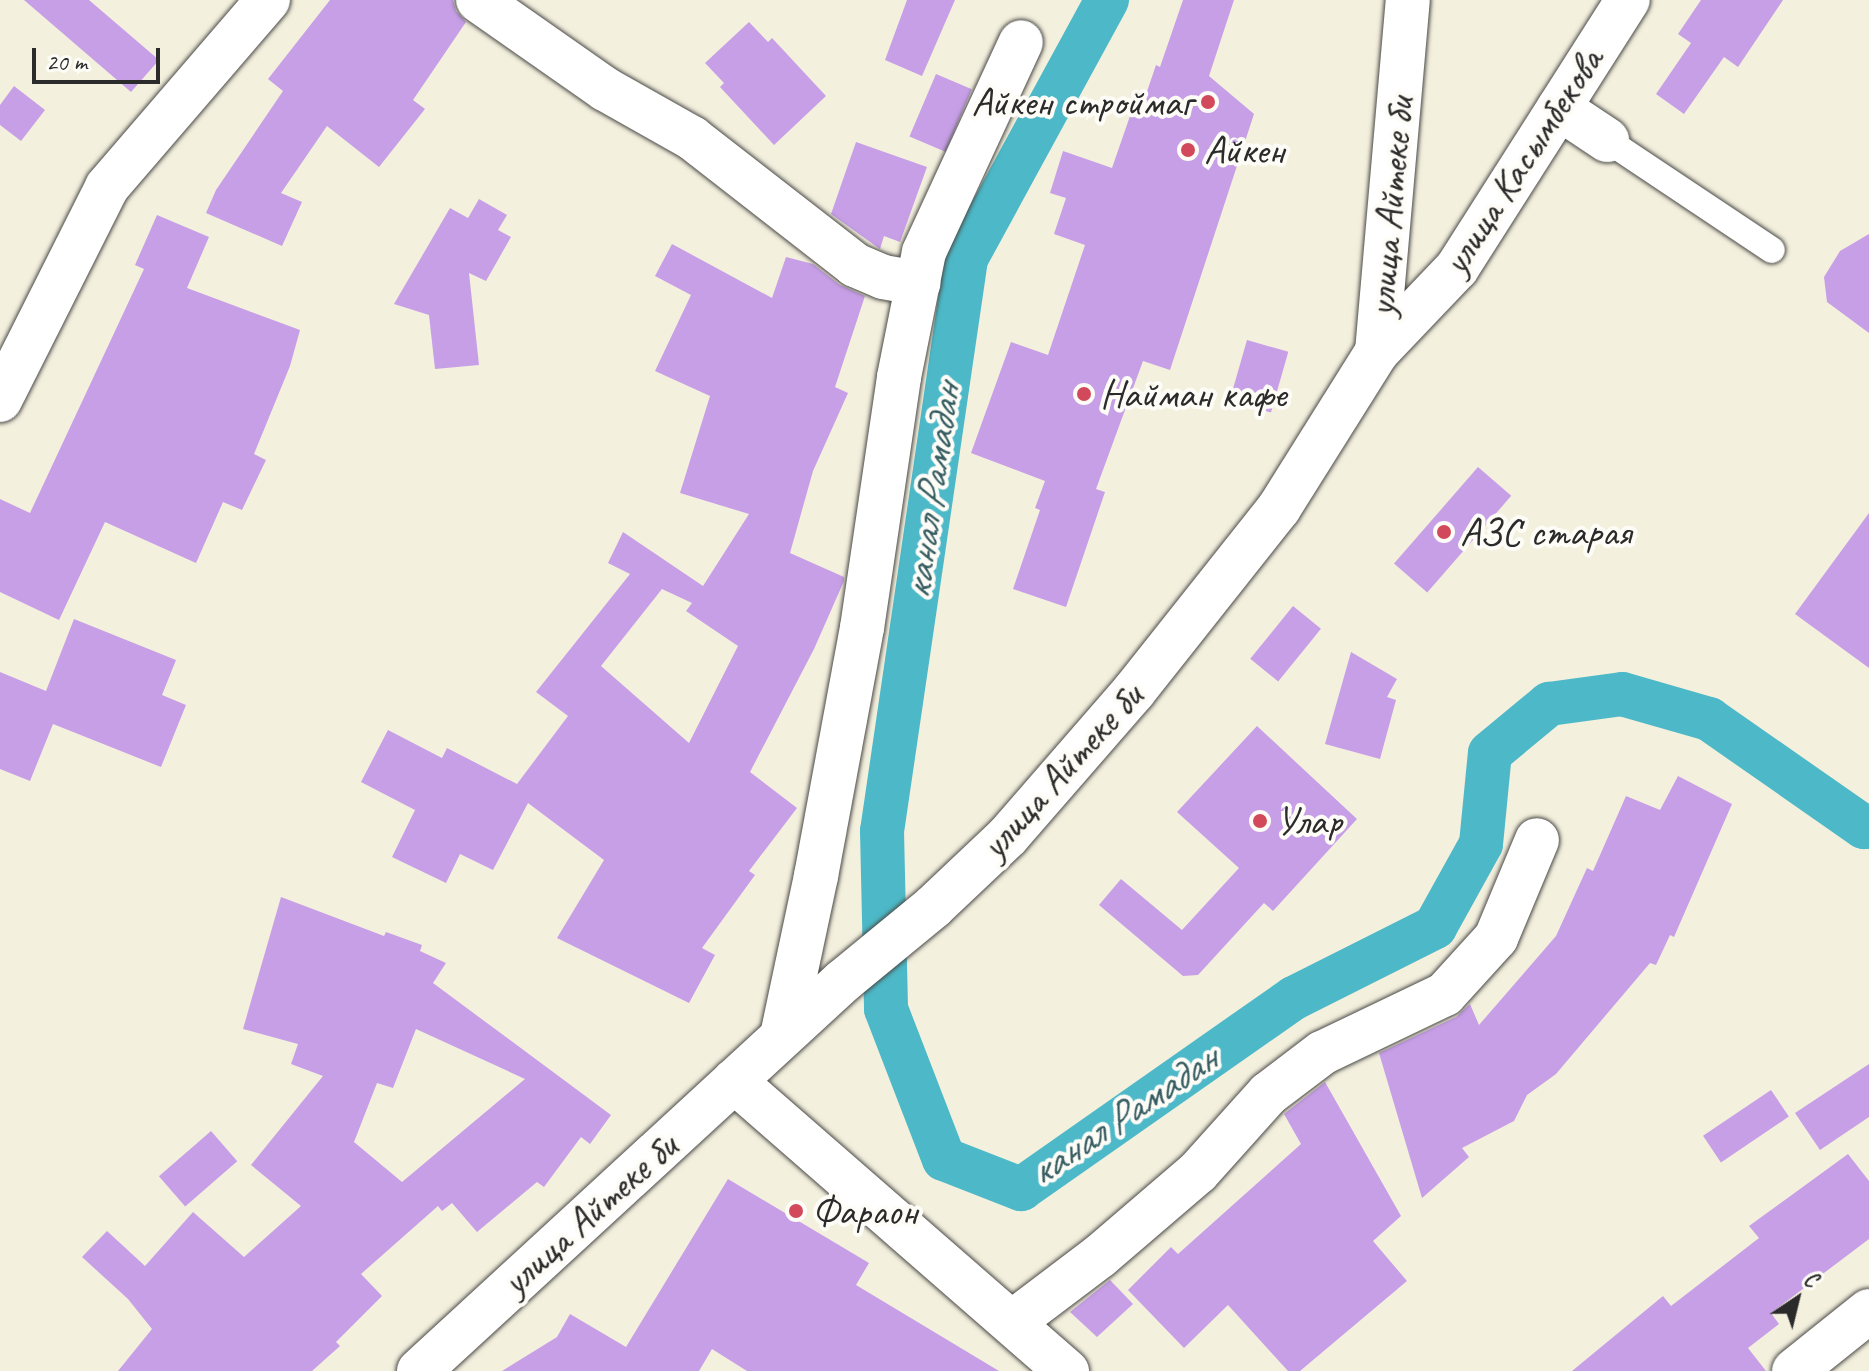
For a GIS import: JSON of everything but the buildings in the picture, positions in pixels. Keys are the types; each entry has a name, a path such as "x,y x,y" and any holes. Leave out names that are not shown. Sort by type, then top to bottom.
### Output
{"street":[{"path":"0,400 107,187 268,0"},
{"path":"478,0 605,89 692,138 855,265 883,277 918,283"},
{"name":"улица Айтеке би","path":"419,1371 782,1036 933,907 1008,836 1073,765 1215,592 1279,508 1377,352 1408,0"},
{"name":"улица Касымбекова","path":"1377,352 1457,268 1628,0"},
{"path":"782,1036 816,876 862,628 899,377 924,252 1021,42"},
{"path":"1559,108 1607,140"},
{"path":"1014,1321 1100,1256 1198,1172 1268,1094 1322,1053 1445,994 1496,938 1537,840"},
{"path":"734,1081 1014,1321 1067,1371"},
{"path":"1794,1371 1869,1311"}],"lane":[{"path":"1607,140 1772,250"}],"waterway":[{"name":"канал Рамадан","path":"1107,0 966,259 882,831 886,1009 944,1159 1021,1189 1294,998 1435,927 1481,844 1490,753 1549,704 1622,694 1709,719 1864,827 1869,827"}],"place":[{"name":"Айкен строймаг","path":"1208,102"},
{"name":"Айкен","path":"1188,150"},
{"name":"Найман кафе","path":"1084,394"},
{"name":"АЗС старая","path":"1444,532"},
{"name":"Улар","path":"1260,821"},
{"name":"Фараон","path":"796,1211"}]}
